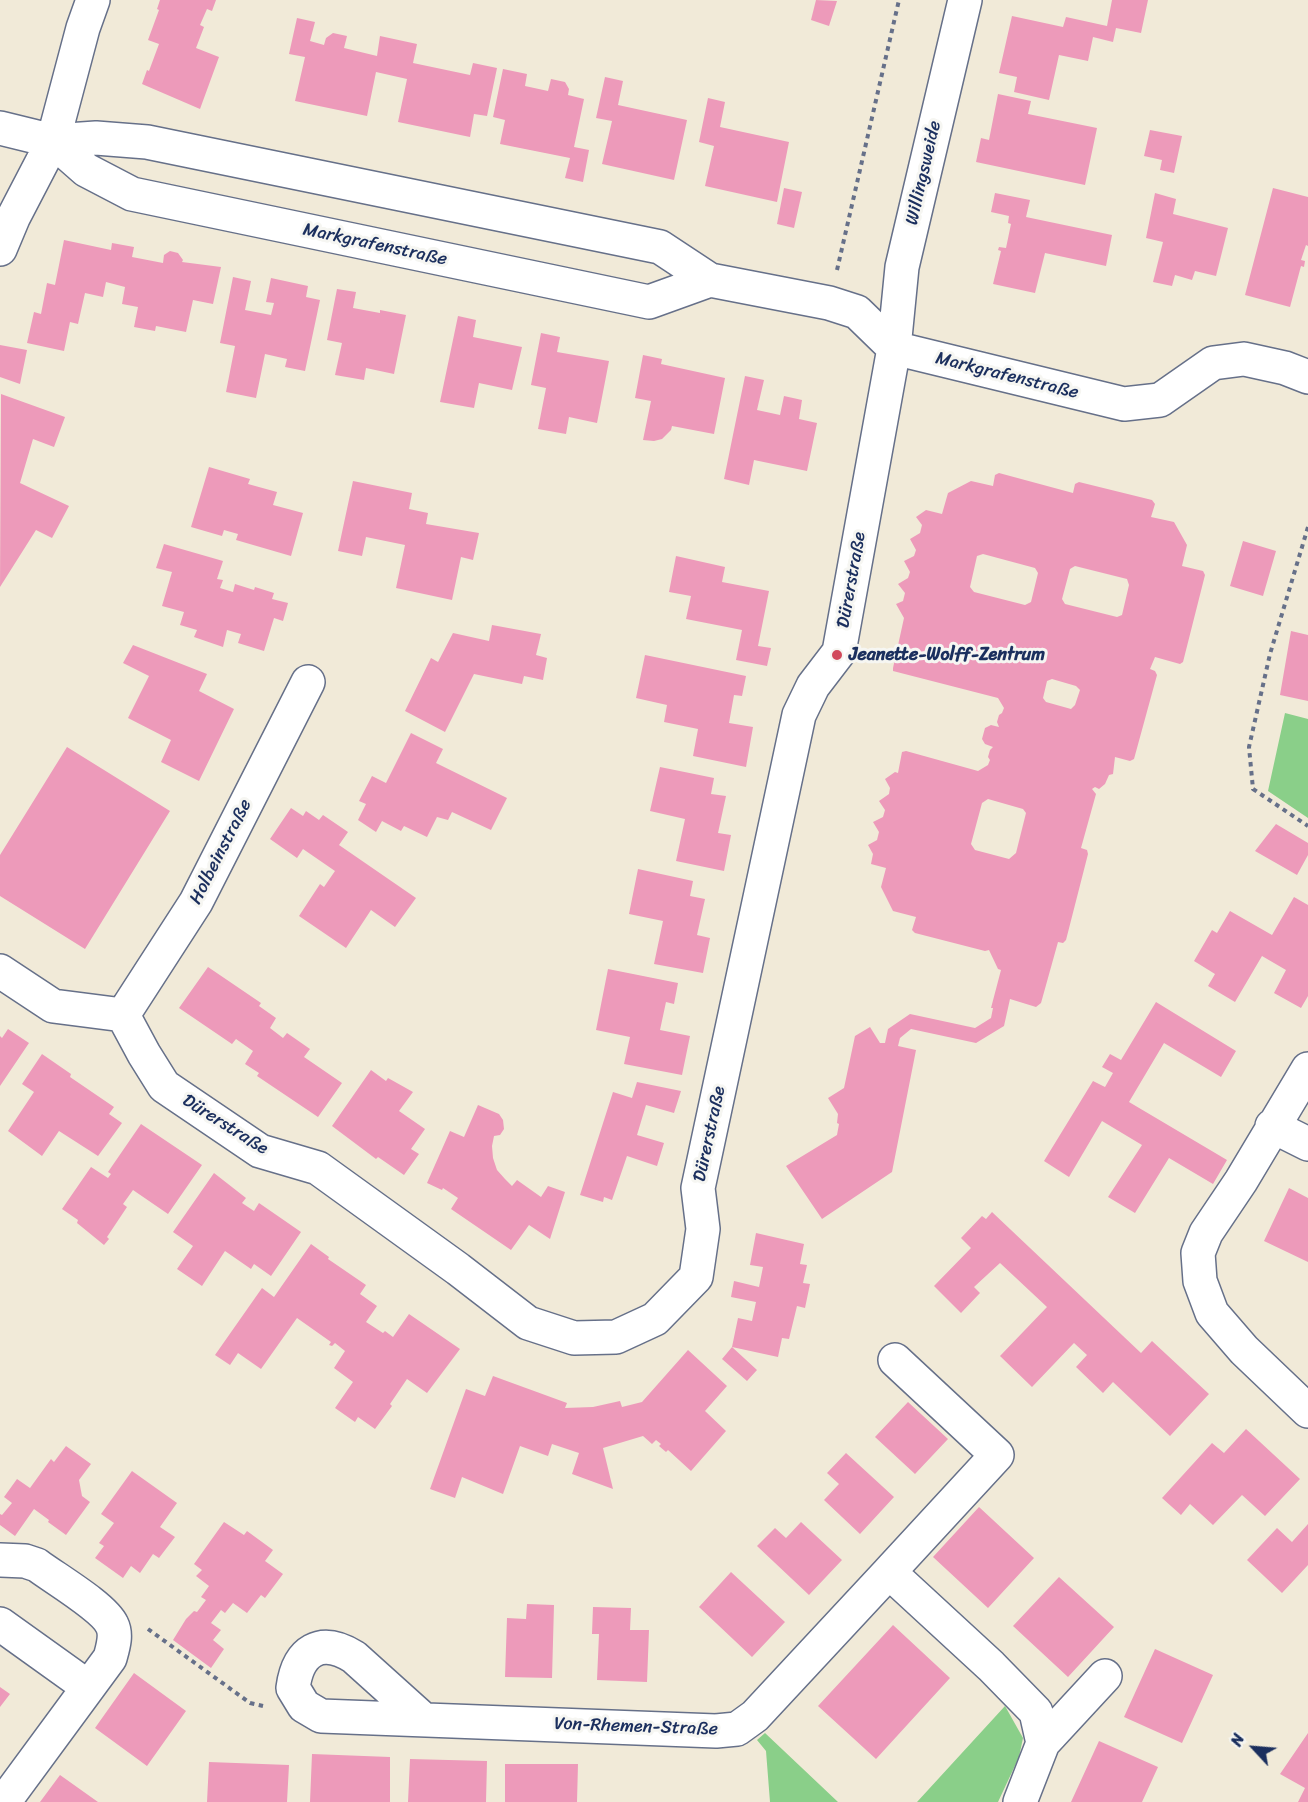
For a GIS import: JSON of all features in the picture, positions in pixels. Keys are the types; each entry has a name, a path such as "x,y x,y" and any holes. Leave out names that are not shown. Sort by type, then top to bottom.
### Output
{"street":[{"path":"0,249 13,218 53,141 93,0"},
{"name":"Willingsweide","path":"894,348 902,267 965,0"},
{"name":"Markgrafenstraße","path":"0,128 53,141 96,138 147,142 660,247 710,280 829,303 857,312 894,348 1124,404 1160,400 1212,363 1244,359 1285,368 1308,377"},
{"name":"Markgrafenstraße","path":"53,141 86,171 132,194 649,302 710,280"},
{"name":"Dürerstraße","path":"123,1015 164,1086 260,1151 318,1168 458,1269 528,1323 574,1338 616,1337 655,1319 696,1277 703,1229 698,1188 799,714 813,686 839,652 894,348"},
{"name":"Holbeinstraße","path":"123,1015 196,902 308,682"},
{"path":"0,970 53,1006 123,1015"},
{"path":"1308,1069 1241,1181 1206,1233 1198,1253 1200,1281 1212,1313 1244,1350 1308,1411"},
{"path":"1272,1126 1308,1144"},
{"name":"Von-Rhemen-Straße","path":"424,1720 716,1731 737,1729 755,1716 997,1455 895,1360"},
{"path":"0,1560 12,1559 37,1565 103,1612 112,1625 114,1641 110,1658 4,1802"},
{"path":"889,1572 991,1666 1036,1712 1043,1743"},
{"path":"0,1624 88,1688"},
{"path":"1020,1802 1043,1743 1106,1676"}],"path":[{"path":"829,303 898,0"},
{"path":"1308,527 1270,654 1249,747 1253,789 1308,826"},
{"path":"147,1629 250,1703 270,1707"}],"green space":[{"path":"1285,713 1308,719 1308,818 1268,791"},
{"path":"1005,1706 1023,1738 1019,1757 998,1802 917,1802"},
{"path":"765,1733 838,1802 770,1802 766,1751 757,1740"}],"building":[{"path":"160,0 216,0 212,11 207,9 200,25 204,27 196,48 219,57 200,109 142,84 159,44 148,40 159,10 157,9"},
{"path":"816,0 837,1 829,26 811,20"},
{"path":"1112,0 1148,0 1141,33 1116,28 1113,42 1093,37 1088,61 1059,55 1049,100 1014,92 1017,77 999,73 1012,16 1063,27 1066,17 1107,26"},
{"path":"297,18 315,22 310,41 324,45 326,38 333,33 347,36 344,48 377,56 380,36 417,44 413,63 470,75 473,63 497,68 487,116 474,114 470,137 398,122 407,79 376,72 367,116 295,101 305,57 289,54"},
{"path":"503,69 527,74 525,86 548,91 551,79 565,82 569,89 568,95 584,99 574,147 589,150 583,182 565,178 570,158 500,144 505,120 493,117"},
{"path":"605,77 623,81 618,105 687,120 674,180 602,164 612,121 596,118"},
{"path":"998,94 1031,101 1028,114 1097,128 1085,185 976,162 981,138 989,140"},
{"path":"708,98 725,102 720,127 789,142 777,202 705,186 714,146 699,142"},
{"path":"1150,130 1182,136 1174,173 1160,170 1162,160 1144,156"},
{"path":"784,188 802,192 794,228 777,224"},
{"path":"1273,188 1308,197 1308,246 1306,245 1301,260 1305,261 1304,267 1301,266 1290,307 1245,295"},
{"path":"995,193 1030,200 1026,217 1112,235 1106,266 1045,253 1035,293 993,284 1001,251 998,250 999,247 1006,248 1011,224 1008,223 1009,216 991,212"},
{"path":"1155,193 1176,199 1173,214 1228,228 1216,276 1195,271 1192,280 1175,275 1172,286 1153,282 1163,242 1146,238"},
{"path":"64,240 111,250 112,243 134,247 132,257 163,263 164,255 170,251 178,253 182,262 221,267 213,304 193,300 186,332 156,326 155,331 134,327 138,307 122,304 125,287 106,282 103,297 85,293 78,324 70,322 64,351 27,343 34,312 41,314 47,283 55,285"},
{"path":"233,277 251,281 245,310 271,315 274,303 266,302 271,278 308,286 306,297 320,300 305,371 285,367 287,359 265,354 256,398 226,392 235,346 220,343"},
{"path":"337,289 356,292 353,308 406,315 394,374 366,368 364,380 335,375 342,343 327,340"},
{"path":"458,316 476,320 473,337 522,347 512,390 479,383 474,408 440,402"},
{"path":"541,333 560,337 557,352 609,361 597,423 569,417 566,434 538,429 546,388 531,385"},
{"path":"0,345 27,350 20,384 0,377"},
{"path":"643,355 662,359 661,364 725,378 714,434 672,426 662,439 643,440 651,401 635,398"},
{"path":"745,376 764,380 757,410 780,415 784,396 802,400 799,419 817,423 807,471 754,460 749,485 724,479"},
{"path":"1,394 65,417 54,447 33,439 20,483 69,506 52,538 36,530 0,587"},
{"path":"209,467 250,479 248,484 277,492 273,505 303,513 291,556 236,540 238,534 224,530 222,536 191,527"},
{"path":"999,473 1073,493 1075,484 1079,482 1152,500 1155,504 1151,517 1174,522 1187,545 1182,566 1203,571 1205,575 1183,662 1180,664 1155,657 1150,669 1157,675 1134,759 1130,761 1115,757 1113,774 1109,775 1105,784 1099,789 1095,787 1092,789 1096,794 1081,848 1087,850 1088,854 1066,940 1063,943 1058,942 1041,1003 1036,1007 1010,999 1004,1026 976,1043 911,1029 900,1038 898,1046 916,1050 892,1172 822,1219 786,1166 837,1135 838,1114 828,1098 844,1088 855,1036 870,1027 880,1043 885,1043 888,1029 910,1014 975,1028 991,1018 993,1008 991,1008 1001,970 998,969 989,950 985,951 915,933 912,930 916,917 893,911 881,887 886,868 871,864 873,854 868,845 877,840 879,832 873,822 883,817 885,810 879,801 889,794 890,788 885,779 895,772 898,773 902,752 906,751 978,771 988,765 990,760 988,757 993,747 985,744 982,739 985,728 991,725 999,727 997,722 1004,708 998,698 893,671 893,668 904,618 896,604 903,601 905,593 898,584 908,578 910,572 904,561 914,556 916,550 910,539 920,533 922,525 916,517 926,510 942,514 948,493 971,481 993,486 995,475","holes":["983,554 1035,568 1038,573 1031,602 1025,605 974,592 970,587 977,556","1075,566 1127,579 1129,585 1122,615 1117,617 1065,604 1062,599 1070,569","1052,679 1076,686 1080,690 1075,705 1071,709 1046,702 1043,698 1047,681","988,799 1023,809 1026,813 1016,853 1009,859 975,850 971,844 982,803"]},
{"path":"353,481 412,493 409,509 428,513 426,524 479,533 473,560 461,557 452,600 396,588 405,545 366,537 362,556 338,551"},
{"path":"1243,541 1276,551 1263,596 1230,586"},
{"path":"164,544 223,561 217,579 223,580 220,588 233,592 235,584 254,590 255,587 274,593 272,599 288,603 283,621 274,618 264,651 238,643 241,634 227,630 223,647 194,637 197,630 180,625 184,612 162,606 172,572 156,568"},
{"path":"676,556 725,567 722,582 769,591 758,646 771,648 767,666 736,660 742,630 686,619 691,596 669,592"},
{"path":"492,625 541,634 536,655 547,658 543,680 524,676 522,684 474,674 445,732 405,711 431,658 438,662 453,633 489,641"},
{"path":"1291,631 1308,635 1308,701 1280,695"},
{"path":"133,645 207,674 199,691 234,709 199,781 161,762 171,740 128,718 149,676 123,663"},
{"path":"645,655 746,676 742,696 734,695 729,723 753,727 746,767 693,756 698,729 664,722 667,705 636,698"},
{"path":"411,733 443,749 436,763 507,798 491,830 452,812 448,820 437,817 427,837 404,826 401,831 382,821 376,832 358,820 366,804 359,801 372,776 386,783"},
{"path":"67,747 170,811 85,949 0,896 0,855"},
{"path":"660,767 714,778 711,794 726,796 718,833 731,835 724,871 676,861 685,819 650,811"},
{"path":"291,808 303,816 306,811 319,820 323,815 348,832 339,845 416,898 395,927 371,910 346,948 299,916 320,884 324,887 335,871 303,849 297,858 270,839"},
{"path":"1276,824 1308,843 1308,855 1297,875 1255,851"},
{"path":"638,869 693,881 690,896 705,899 697,935 710,938 703,973 654,964 663,921 629,914"},
{"path":"1294,897 1308,905 1308,996 1301,1008 1274,993 1286,970 1262,956 1235,1002 1208,986 1215,974 1194,961 1212,930 1217,933 1230,911 1272,935"},
{"path":"208,967 261,1003 259,1006 276,1018 270,1028 283,1038 287,1033 310,1049 304,1057 342,1083 318,1117 257,1076 259,1073 245,1064 253,1051 236,1039 232,1044 179,1008"},
{"path":"608,969 678,983 674,1004 666,1002 660,1030 690,1036 682,1075 624,1064 630,1037 596,1030"},
{"path":"1156,1002 1236,1051 1221,1077 1164,1043 1129,1102 1227,1160 1213,1184 1169,1158 1135,1213 1108,1197 1142,1145 1102,1121 1069,1177 1044,1161 1093,1081 1105,1087 1113,1073 1102,1067 1110,1054 1121,1060"},
{"path":"8,1029 29,1043 0,1086 0,1036 2,1038"},
{"path":"42,1054 71,1074 70,1077 114,1107 109,1114 122,1123 98,1156 59,1131 42,1156 8,1131 34,1092 22,1084"},
{"path":"371,1070 386,1081 388,1078 413,1092 399,1111 425,1129 411,1149 419,1154 404,1175 378,1157 376,1159 332,1126"},
{"path":"637,1082 681,1091 674,1113 646,1105 637,1135 664,1143 657,1166 627,1156 612,1200 604,1197 603,1202 580,1195 613,1092 632,1098"},
{"path":"478,1105 499,1114 503,1120 504,1129 500,1135 494,1136 493,1158 497,1170 512,1186 517,1180 541,1197 548,1186 565,1192 550,1239 529,1225 511,1250 451,1209 458,1198 443,1188 442,1190 427,1183 450,1131 464,1137"},
{"path":"141,1124 202,1165 168,1214 133,1190 123,1204 127,1207 104,1245 77,1223 78,1220 62,1209 91,1167 108,1178 111,1174 108,1172"},
{"path":"214,1173 246,1198 242,1203 254,1211 259,1203 301,1232 271,1276 254,1264 251,1269 225,1251 202,1286 177,1269 193,1246 173,1232"},
{"path":"1289,1188 1308,1198 1308,1262 1264,1241"},
{"path":"992,1212 1141,1353 1152,1341 1209,1394 1170,1436 1113,1382 1103,1393 1076,1367 1087,1355 1074,1343 1032,1387 1000,1356 1047,1307 1000,1263 974,1287 980,1293 961,1313 934,1286 971,1248 961,1238 982,1216 986,1219"},
{"path":"756,1233 804,1244 800,1264 807,1265 803,1283 810,1284 805,1308 797,1306 789,1339 782,1338 778,1357 732,1347 738,1318 752,1321 756,1302 731,1297 734,1281 759,1287 763,1267 750,1265"},
{"path":"311,1244 329,1257 328,1259 366,1285 360,1294 377,1306 366,1322 393,1337 409,1314 460,1349 427,1393 407,1379 390,1404 392,1406 375,1429 358,1417 355,1422 335,1408 353,1382 334,1368 345,1351 335,1343 332,1346 329,1345 331,1342 297,1318 261,1369 238,1353 230,1365 215,1355 262,1288 274,1297"},
{"path":"732,1347 757,1370 747,1381 722,1359"},
{"path":"688,1350 727,1386 705,1411 726,1431 691,1471 668,1450 666,1452 659,1446 661,1444 656,1440 652,1444 643,1436 603,1448 613,1489 572,1474 579,1453 552,1444 548,1456 520,1446 503,1494 462,1477 455,1498 430,1489 466,1389 485,1396 493,1376 567,1403 565,1408 593,1407 620,1401 622,1407 642,1402"},
{"path":"908,1402 948,1439 915,1474 875,1437"},
{"path":"1246,1429 1300,1479 1265,1516 1242,1495 1213,1525 1190,1504 1181,1515 1162,1498 1212,1443 1224,1453"},
{"path":"66,1446 91,1464 79,1480 82,1496 90,1502 66,1535 34,1509 15,1536 0,1525 0,1514 2,1515 12,1503 4,1497 17,1479 30,1488 51,1459 54,1462"},
{"path":"846,1453 894,1497 860,1534 824,1500 839,1484 827,1473"},
{"path":"132,1471 177,1503 160,1527 175,1537 159,1558 153,1554 140,1573 131,1566 123,1578 95,1558 104,1546 99,1543 114,1523 101,1514"},
{"path":"979,1507 1034,1558 988,1608 933,1557"},
{"path":"224,1522 244,1535 247,1531 273,1550 265,1561 283,1574 265,1598 261,1595 247,1613 233,1603 225,1613 221,1610 211,1623 221,1630 213,1640 224,1649 211,1668 173,1640 186,1619 194,1611 197,1612 206,1600 201,1597 209,1586 196,1576 202,1570 194,1564"},
{"path":"801,1522 842,1560 809,1595 757,1546 775,1528 786,1538"},
{"path":"1308,1524 1308,1565 1282,1593 1247,1560 1277,1528 1292,1542"},
{"path":"731,1572 785,1622 752,1657 699,1607"},
{"path":"1059,1577 1114,1627 1068,1677 1013,1626"},
{"path":"527,1604 554,1605 552,1678 505,1677 507,1618 526,1619"},
{"path":"593,1607 631,1608 630,1630 649,1630 647,1682 597,1680 599,1634 592,1634"},
{"path":"893,1625 950,1678 876,1759 818,1706"},
{"path":"1155,1649 1213,1675 1182,1743 1124,1717"},
{"path":"134,1673 186,1711 147,1766 95,1728"},
{"path":"0,1687 10,1694 0,1707"},
{"path":"1308,1733 1308,1802 1298,1802 1305,1788 1280,1774"},
{"path":"1099,1741 1158,1767 1142,1802 1071,1802"},
{"path":"312,1754 390,1757 390,1802 310,1802"},
{"path":"410,1759 487,1761 486,1802 408,1802"},
{"path":"209,1762 289,1765 287,1802 207,1802"},
{"path":"505,1764 578,1764 577,1802 505,1802"},
{"path":"60,1775 98,1802 40,1802"}],"place":[{"name":"Jeanette-Wolff-Zentrum","path":"837,655"}]}
